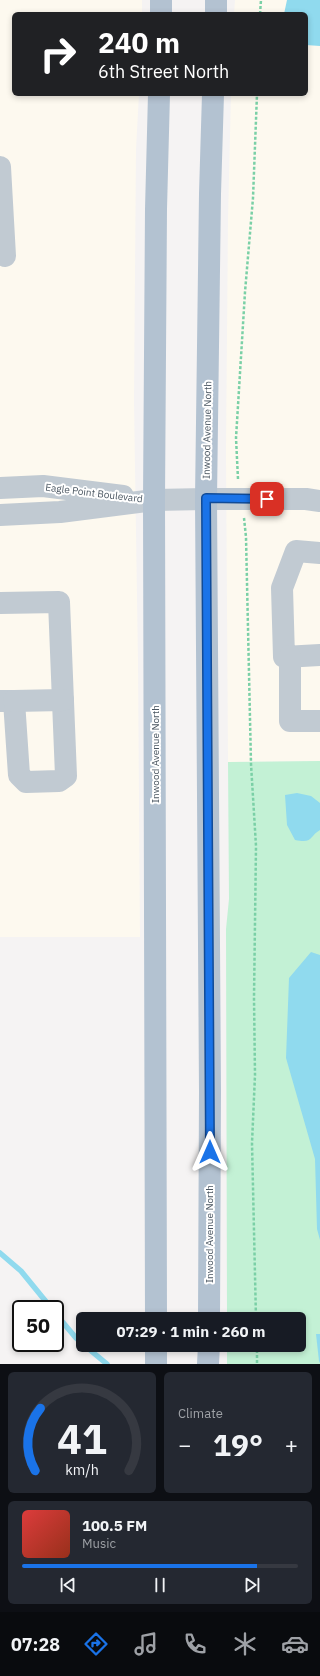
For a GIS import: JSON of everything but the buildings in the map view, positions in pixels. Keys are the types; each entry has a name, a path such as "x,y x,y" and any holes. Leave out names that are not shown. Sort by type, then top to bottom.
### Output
{"main road":[{"path":"161,0 161,12"},
{"path":"216,0 216,12"},
{"name":"Inwood Avenue North","path":"156,1312 154,500 156,209 159,96"},
{"name":"Inwood Avenue North","path":"209,1312 210,1091 206,498 210,194 213,96"},
{"path":"156,1352 156,1364"},
{"path":"208,1352 208,1364"}],"street":[{"path":"0,167 5,256"},
{"name":"Eagle Point Boulevard","path":"0,488 43,486 154,500"},
{"path":"154,500 206,498 306,499 320,501"},
{"name":"Eagle Point Boulevard","path":"0,515 60,512 154,500"},
{"path":"320,553 296,551 282,588 284,657 320,655"},
{"path":"0,603 59,602 63,700 66,776 59,781 26,782 19,775 7,701 63,700"},
{"path":"290,656 290,721 320,721"}],"path":[{"path":"260,12 261,0"},
{"path":"237,473 236,438 245,292 253,198 257,96"},
{"path":"245,524 250,751 256,846 254,998 255,1075 252,1143 256,1312"},
{"path":"257,1352 257,1364"}],"shaded area":[{"path":"0,0 142,0 142,12 12,12 12,96 139,96 136,149 134,401 140,937 0,937"},
{"path":"235,0 320,0 320,761 228,762 226,453 228,218 231,96 308,96 308,12 234,12"}],"green space":[{"path":"320,761 320,1364 227,1364 227,1352 306,1352 306,1312 227,1312 226,929 229,899 228,762"}],"water":[{"path":"287,0 320,0 320,46 308,45 308,12 284,12"},
{"path":"297,793 311,796 320,803 320,830 310,839 305,841 295,840 287,825 285,795"},
{"path":"311,952 320,955 320,1240 317,1229 315,1159 286,1058 289,978"},
{"path":"316,1334 320,1334 320,1363 319,1361"}],"waterway":[{"path":"0,1253 21,1271 45,1300"},
{"path":"64,1324 76,1338"},
{"path":"92,1352 107,1364"}],"route":[{"path":"210,1152 206,498 267,499"}]}
